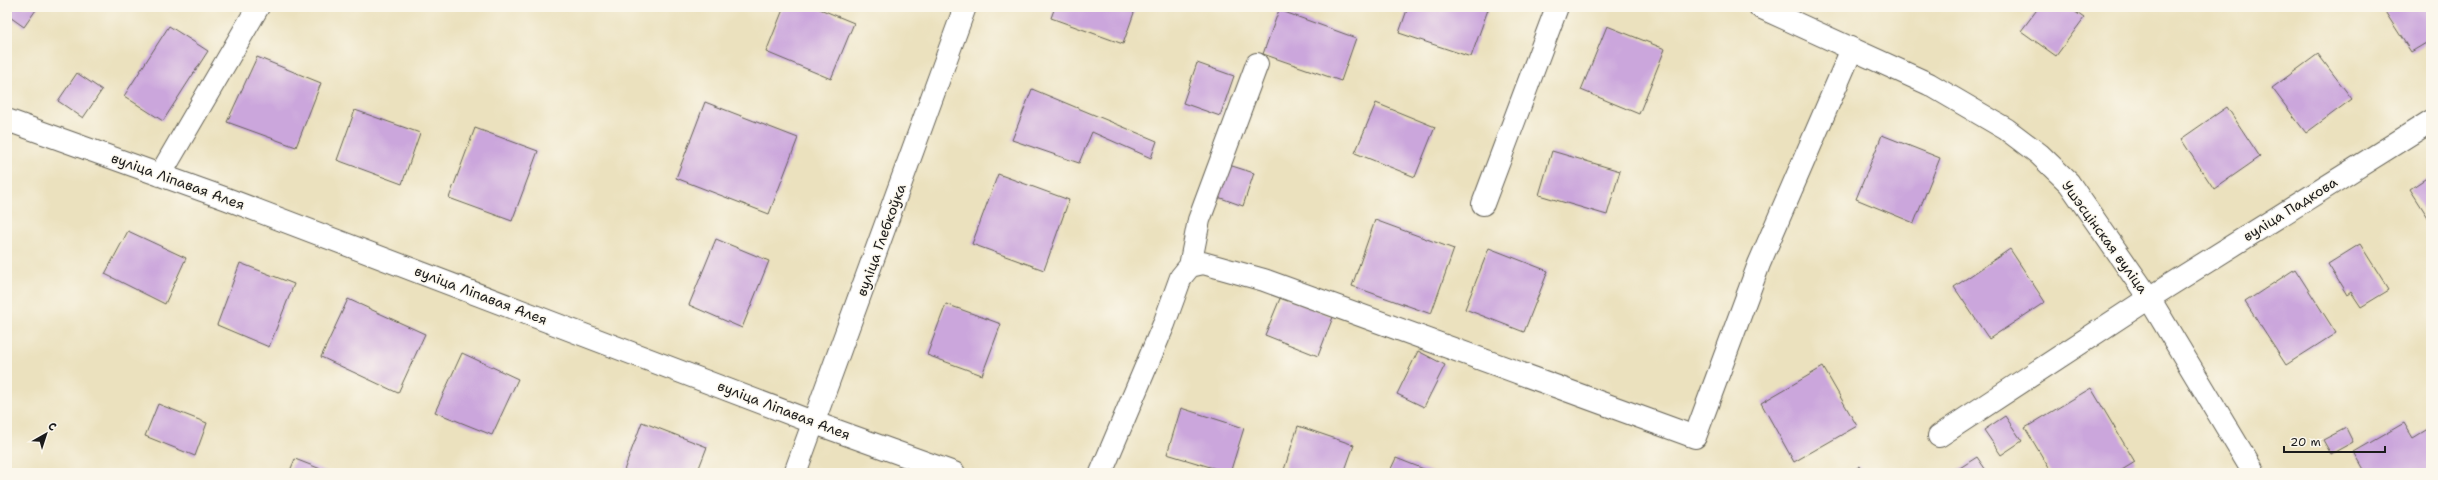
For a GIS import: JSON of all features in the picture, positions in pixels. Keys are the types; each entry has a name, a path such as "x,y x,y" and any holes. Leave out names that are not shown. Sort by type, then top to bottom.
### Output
{"street":[{"path":"160,175 258,7"},
{"name":"вуліца Глебкоўка","path":"795,473 815,423 965,7"},
{"path":"1483,204 1557,7"},
{"name":"Ушэсцінская вуліца","path":"1760,7 1929,84 2006,129 2039,154 2069,183 2149,298 2254,473"},
{"path":"1190,266 1203,263 1264,280 1695,437 1758,264 1852,49"},
{"path":"1101,473 1164,324 1181,277 1190,266 1199,220 1257,64"},
{"name":"вуліца Ліпавая Алея","path":"7,120 160,175 815,423 954,473"},
{"name":"вуліца Падкова","path":"1939,436 2149,298 2431,121"}],"building":[{"path":"7,7 38,7 24,27 7,15"},
{"path":"784,7 815,7 854,23 831,79 766,52"},
{"path":"1055,7 1136,7 1123,44 1051,18"},
{"path":"1408,7 1489,7 1471,57 1399,33"},
{"path":"2039,7 2068,7 2084,18 2056,56 2021,31"},
{"path":"2382,7 2431,7 2431,40 2411,52"},
{"path":"1279,10 1356,38 1341,81 1263,54"},
{"path":"169,26 208,51 163,121 124,96"},
{"path":"1607,26 1665,49 1639,114 1581,90"},
{"path":"2318,54 2352,99 2306,133 2272,88"},
{"path":"257,57 321,83 296,147 227,122"},
{"path":"1197,63 1234,76 1220,116 1183,103"},
{"path":"77,73 102,90 83,118 58,101"},
{"path":"1032,89 1157,141 1151,158 1092,132 1079,163 1012,140"},
{"path":"705,102 798,138 769,214 676,178"},
{"path":"1376,103 1435,127 1415,177 1355,153"},
{"path":"2227,107 2260,157 2214,189 2181,139"},
{"path":"355,110 420,133 402,184 337,160"},
{"path":"475,128 538,151 512,221 449,198"},
{"path":"1882,135 1940,158 1914,223 1856,199"},
{"path":"1552,151 1620,171 1607,215 1539,195"},
{"path":"1229,165 1254,173 1243,206 1218,197"},
{"path":"998,174 1069,200 1044,270 972,244"},
{"path":"2431,175 2431,222 2410,189"},
{"path":"1375,220 1454,249 1431,314 1352,286"},
{"path":"128,231 186,258 165,304 105,274"},
{"path":"716,239 769,261 742,328 689,305"},
{"path":"2360,244 2389,290 2361,307 2351,292 2347,295 2328,264"},
{"path":"1489,248 1548,271 1524,332 1465,309"},
{"path":"2010,249 2045,302 1989,339 1954,287"},
{"path":"240,263 294,284 269,347 217,325"},
{"path":"2295,269 2336,333 2286,365 2245,302"},
{"path":"1281,296 1333,317 1318,356 1265,335"},
{"path":"348,299 425,334 398,393 321,357"},
{"path":"946,304 1001,324 982,375 927,355"},
{"path":"1418,351 1445,365 1424,407 1397,394"},
{"path":"462,353 518,379 492,435 435,412"},
{"path":"1823,367 1857,426 1794,462 1761,403"},
{"path":"2091,388 2135,462 2117,473 2052,473 2025,428"},
{"path":"158,404 207,423 195,456 145,436"},
{"path":"1181,408 1244,428 1230,473 1167,454"},
{"path":"2005,416 2022,441 2001,455 1984,430"},
{"path":"642,422 707,447 697,473 623,473"},
{"path":"2404,423 2413,438 2431,427 2431,468 2423,473 2366,473 2354,452"},
{"path":"1298,426 1354,445 1344,473 1283,473"},
{"path":"2346,428 2353,442 2331,454 2323,440"},
{"path":"1977,457 1988,473 1952,473"},
{"path":"1396,458 1434,473 1389,473"},
{"path":"295,459 331,473 289,473"},
{"path":"1860,466 1864,473 1849,473"}]}
